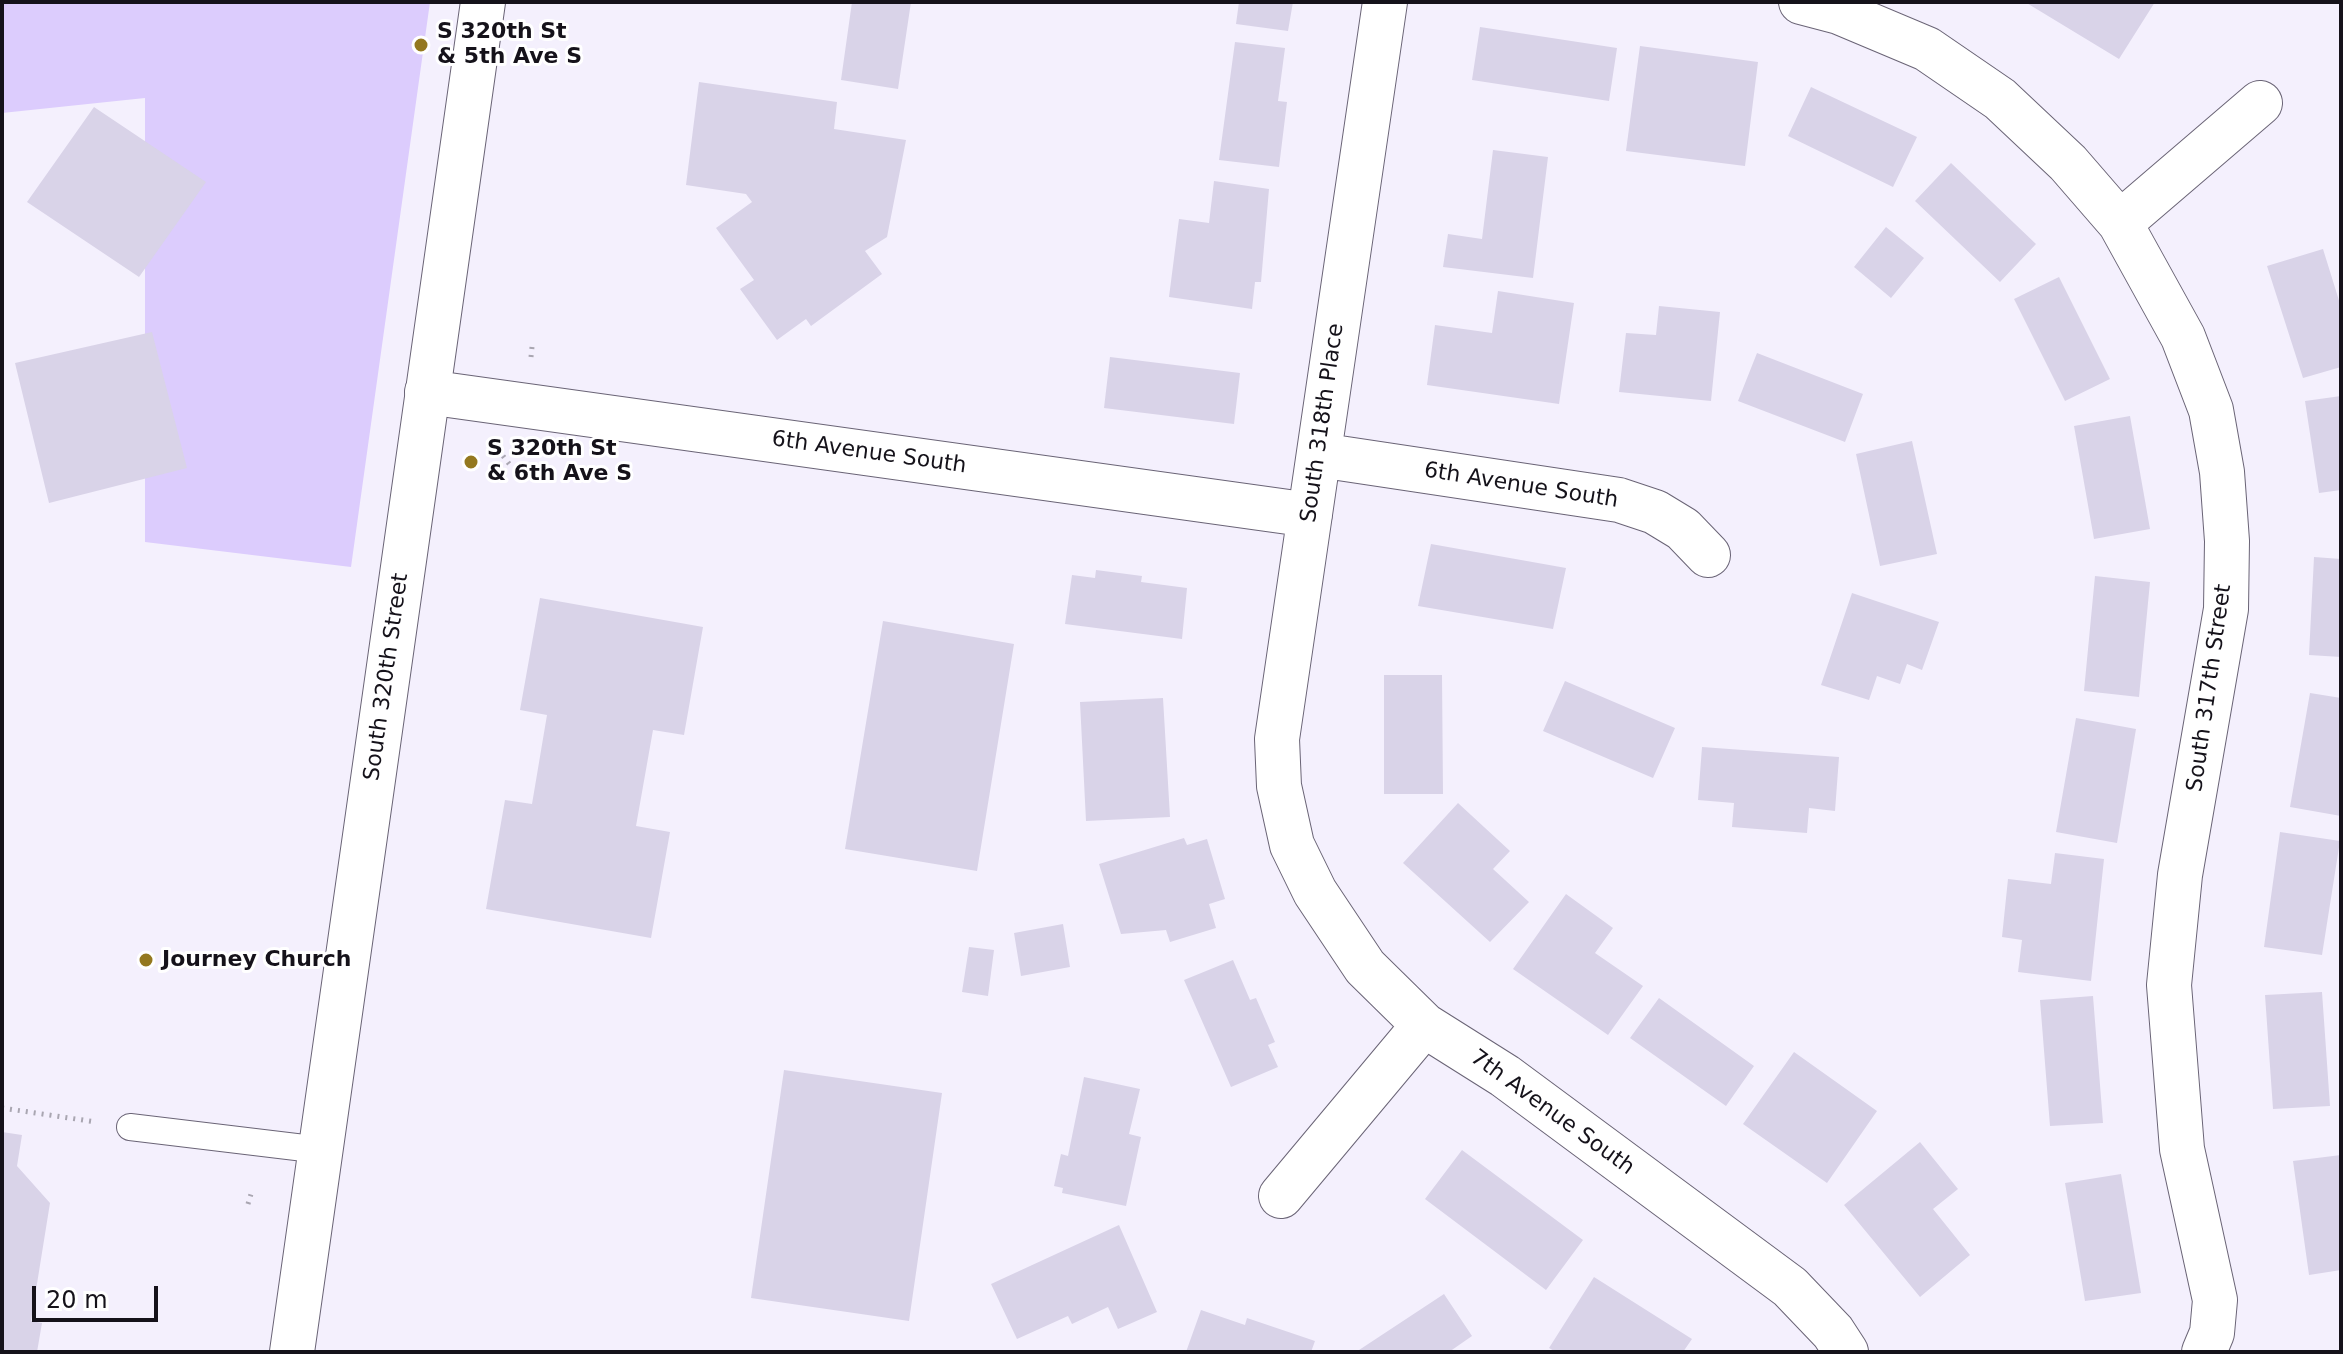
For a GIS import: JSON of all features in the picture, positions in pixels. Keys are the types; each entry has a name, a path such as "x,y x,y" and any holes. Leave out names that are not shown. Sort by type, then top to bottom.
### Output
{"street":[{"name":"South 320th Street","path":"292,1352 483,2"},
{"name":"South 318th Place","path":"1292,845 1279,786 1277,739 1385,2"},
{"name":"South 317th Street","path":"1801,2 1839,12 1927,49 2000,99 2068,163 2120,223 2183,337 2211,410 2226,527 2226,609 2180,875 2169,985 2182,1149 2215,1300 2212,1333 2204,1352"},
{"path":"2120,223 2260,103"},
{"name":"6th Avenue South","path":"427,392 1310,515"},
{"name":"6th Avenue South","path":"1319,455 1619,500 1655,512 1683,529 1708,555"},
{"name":"7th Avenue South","path":"1292,845 1315,892 1365,967 1424,1025 1505,1076 1790,1287 1833,1332 1846,1352"},
{"path":"1281,1196 1424,1025"}],"lane":[{"path":"130,1127 321,1150"}],"path":[{"path":"531,357 532,347"},
{"path":"503,456 510,465"},
{"path":"2,1108 130,1127"},
{"path":"248,1204 251,1194"}],"shaded area":[{"path":"2,2 430,2 351,567 145,542 145,98 2,113"}],"building":[{"path":"852,2 911,2 898,89 841,80"},
{"path":"1239,2 1293,2 1288,31 1236,24"},
{"path":"2025,2 2155,2 2119,59"},
{"path":"1480,27 1617,48 1609,101 1472,80"},
{"path":"1235,42 1285,48 1278,101 1287,102 1279,167 1219,160"},
{"path":"1640,46 1758,62 1745,166 1626,151"},
{"path":"699,82 837,102 834,129 906,140 887,237 865,251 882,274 811,326 806,319 777,340 740,289 754,280 716,228 752,202 746,194 686,185"},
{"path":"1811,87 1917,137 1893,187 1788,136"},
{"path":"94,107 206,182 139,277 27,202"},
{"path":"1493,150 1548,157 1533,278 1443,267 1448,234 1482,239"},
{"path":"1951,163 2036,244 2000,282 1915,201"},
{"path":"1214,181 1269,189 1261,282 1255,282 1252,309 1169,297 1179,219 1209,223"},
{"path":"1886,227 1924,258 1891,298 1854,267"},
{"path":"2323,249 2341,307 2341,367 2303,378 2267,266"},
{"path":"2059,277 2110,379 2065,401 2014,299"},
{"path":"1498,291 1574,303 1559,404 1427,385 1435,325 1492,333"},
{"path":"1659,306 1720,312 1711,401 1619,392 1626,333 1656,335"},
{"path":"152,332 187,468 49,503 15,363"},
{"path":"1757,353 1863,394 1845,442 1738,401"},
{"path":"1110,357 1240,373 1234,424 1104,408"},
{"path":"2341,396 2341,490 2319,493 2305,401"},
{"path":"2130,416 2150,529 2094,539 2074,426"},
{"path":"1912,441 1937,554 1880,566 1856,454"},
{"path":"1431,544 1566,568 1553,629 1418,606"},
{"path":"2314,557 2341,559 2341,657 2309,655"},
{"path":"1096,570 1142,576 1141,582 1187,588 1182,639 1065,624 1072,575 1095,578"},
{"path":"2095,576 2150,582 2139,697 2084,691"},
{"path":"1852,593 1939,622 1922,670 1907,664 1900,684 1877,676 1869,700 1821,685"},
{"path":"540,598 703,627 684,735 653,730 636,826 670,832 651,938 486,909 505,800 532,804 547,715 520,710"},
{"path":"883,621 1014,644 977,871 845,849"},
{"path":"1384,675 1442,675 1443,794 1384,794"},
{"path":"1565,681 1675,728 1653,778 1543,731"},
{"path":"2310,693 2341,698 2341,816 2290,807"},
{"path":"1163,698 1170,817 1086,821 1080,702"},
{"path":"2076,718 2136,729 2117,843 2056,832"},
{"path":"1702,747 1839,757 1835,811 1809,808 1807,833 1732,827 1734,803 1698,800"},
{"path":"1458,803 1510,851 1493,869 1529,902 1490,942 1403,863"},
{"path":"2280,832 2340,841 2322,955 2264,947"},
{"path":"1184,838 1187,845 1207,839 1225,899 1209,904 1216,928 1170,942 1166,930 1121,934 1099,864"},
{"path":"2055,853 2104,859 2091,981 2018,972 2022,940 2002,937 2008,879 2051,884"},
{"path":"1566,894 1613,928 1595,953 1643,986 1608,1035 1513,969"},
{"path":"1063,924 1070,967 1021,976 1014,933"},
{"path":"969,947 994,950 988,996 962,992"},
{"path":"1233,960 1250,1000 1256,998 1275,1042 1268,1045 1278,1067 1231,1087 1184,980"},
{"path":"2322,992 2330,1106 2273,1109 2265,995"},
{"path":"2093,996 2103,1123 2050,1126 2040,1000"},
{"path":"1659,998 1754,1066 1726,1106 1630,1038"},
{"path":"1794,1052 1877,1111 1827,1183 1743,1124"},
{"path":"784,1070 942,1093 909,1321 751,1298"},
{"path":"1084,1077 1140,1089 1129,1134 1141,1137 1126,1206 1062,1193 1063,1188 1054,1186 1061,1154 1068,1156"},
{"path":"2,1132 22,1135 17,1166 50,1203 31,1321 42,1323 37,1352 2,1352"},
{"path":"1920,1142 1958,1189 1933,1209 1970,1255 1920,1297 1844,1205"},
{"path":"1462,1150 1583,1240 1546,1290 1425,1199"},
{"path":"2341,1155 2341,1270 2309,1275 2293,1161"},
{"path":"2121,1174 2141,1293 2085,1301 2065,1183"},
{"path":"1119,1225 1157,1312 1118,1329 1108,1307 1072,1324 1068,1316 1017,1339 991,1284"},
{"path":"1594,1277 1692,1339 1683,1352 1556,1352 1549,1348"},
{"path":"1444,1294 1472,1336 1449,1352 1356,1352"},
{"path":"1201,1310 1245,1325 1247,1318 1315,1341 1311,1352 1186,1352"}],"place":[{"name":"S 320th St & 5th Ave S","path":"421,45"},
{"name":"S 320th St & 6th Ave S","path":"471,462"},
{"name":"Journey Church","path":"146,960"}]}
